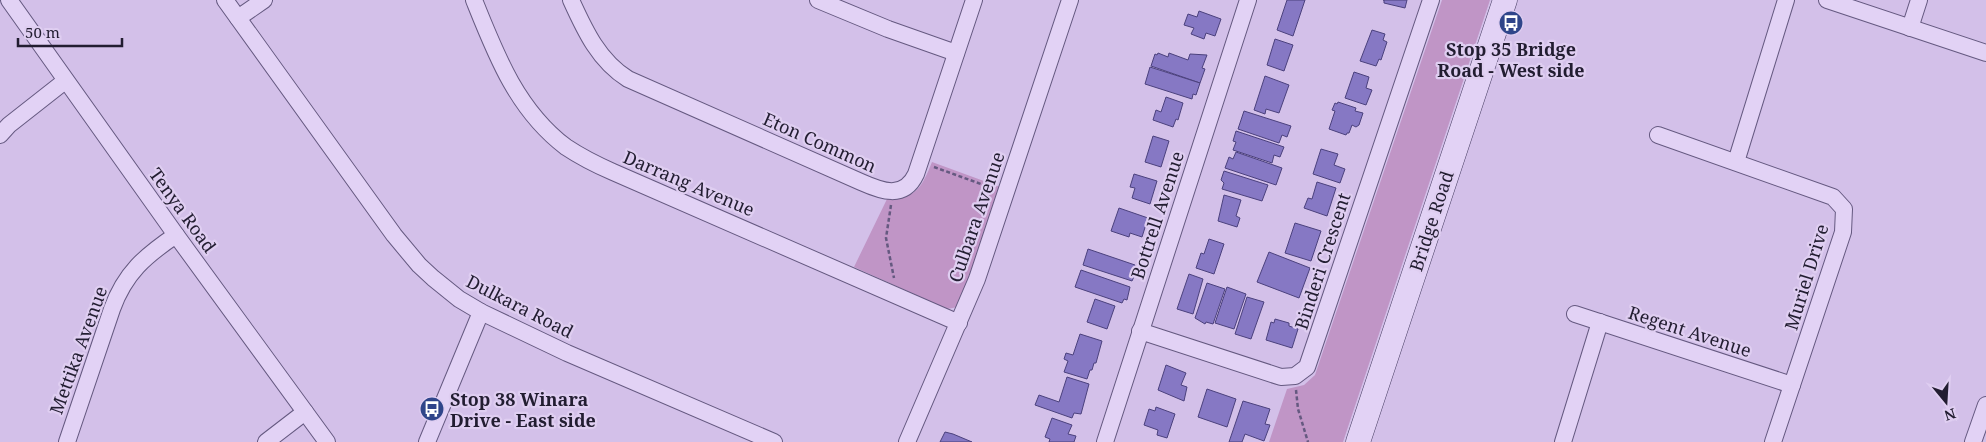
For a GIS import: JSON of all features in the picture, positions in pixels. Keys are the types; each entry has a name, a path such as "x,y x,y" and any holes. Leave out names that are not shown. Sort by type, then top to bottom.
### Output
{"main road":[{"name":"Bridge Road","path":"1358,442 1505,0"}],"street":[{"name":"Tenya Road","path":"9,0 65,81 327,442"},
{"name":"Dulkara Road","path":"225,0 406,250 444,288 481,312 567,352 774,442"},
{"path":"238,18 264,0"},
{"name":"Darrang Avenue","path":"474,0 499,61 517,95 539,123 566,146 613,172 959,323"},
{"name":"Eton Common","path":"571,0 598,51 619,74 882,191 893,191 910,184 913,180 974,0"},
{"path":"818,0 896,32 956,53"},
{"name":"Culbara Avenue","path":"907,442 977,279 1070,0"},
{"name":"Bottrell Avenue","path":"1105,442 1248,0"},
{"name":"Binderi Crescent","path":"1295,376 1301,373 1310,360 1431,0"},
{"path":"1736,162 1786,0"},
{"path":"1827,0 1986,53"},
{"path":"1910,28 1919,0"},
{"path":"0,135 9,125 65,81"},
{"name":"Muriel Drive","path":"1658,135 1833,197 1844,209 1843,232 1773,442"},
{"name":"Mettika Avenue","path":"67,442 120,289 139,264 176,235"},
{"path":"427,442 481,312"},
{"name":"Regent Avenue","path":"1575,314 1792,385"},
{"path":"1563,442 1600,322"},
{"path":"1140,331 1281,376 1295,376"},
{"path":"1973,442 1986,405"},
{"path":"266,442 305,412"}],"path":[{"path":"920,162 1005,193"},
{"path":"893,191 886,238 893,276 903,298"},
{"path":"1295,376 1298,409 1308,442"}],"shaded area":[{"path":"1442,0 1490,0 1343,442 1269,442 1287,389 1304,385 1315,375"},
{"path":"932,162 1003,188 958,307 947,309 854,267 887,199 905,197 917,190"}],"building":[{"path":"1287,0 1305,0 1293,36 1277,30"},
{"path":"1384,0 1407,0 1405,8 1384,3"},
{"path":"1199,11 1221,19 1215,36 1206,33 1204,39 1191,34 1194,28 1184,25 1188,14 1197,17"},
{"path":"1372,30 1385,34 1383,40 1387,42 1381,60 1379,59 1376,66 1360,61"},
{"path":"1275,39 1293,45 1284,71 1267,65"},
{"path":"1158,53 1168,57 1169,53 1188,60 1190,54 1207,55 1202,68 1205,69 1200,83 1151,66 1155,54 1157,55"},
{"path":"1150,67 1200,83 1196,95 1193,94 1192,99 1145,84"},
{"path":"1354,72 1369,77 1366,88 1372,90 1366,105 1345,98"},
{"path":"1265,76 1289,85 1279,113 1266,109 1265,114 1254,110"},
{"path":"1166,97 1183,103 1178,120 1176,119 1173,127 1153,120 1156,110 1161,112"},
{"path":"1338,102 1356,108 1355,111 1363,113 1359,125 1356,127 1352,125 1349,133 1346,135 1329,129 1335,111 1332,110 1335,103 1337,104"},
{"path":"1244,111 1291,126 1287,137 1282,135 1279,143 1238,129"},
{"path":"1236,131 1284,147 1280,157 1274,155 1272,163 1233,150 1236,142 1233,141"},
{"path":"1153,136 1169,141 1161,167 1145,162"},
{"path":"1321,149 1338,154 1334,165 1345,169 1340,183 1313,174"},
{"path":"1236,152 1282,168 1276,185 1225,168 1229,157 1233,159"},
{"path":"1224,171 1268,185 1262,201 1222,189 1224,183 1221,180"},
{"path":"1134,174 1157,181 1150,204 1132,198 1135,188 1130,187"},
{"path":"1317,182 1336,188 1327,216 1304,208 1308,198 1312,199"},
{"path":"1224,195 1241,200 1236,216 1240,218 1237,227 1218,221"},
{"path":"1119,208 1148,218 1142,237 1130,233 1129,237 1111,231"},
{"path":"1295,223 1321,231 1311,261 1285,253"},
{"path":"1209,239 1224,244 1214,274 1196,268 1201,253 1204,254"},
{"path":"1088,249 1135,265 1134,269 1137,270 1132,281 1083,265"},
{"path":"1269,252 1310,268 1299,298 1257,282"},
{"path":"1081,270 1130,287 1127,300 1124,299 1122,303 1075,287"},
{"path":"1189,274 1203,279 1193,314 1177,309"},
{"path":"1207,283 1225,289 1213,324 1206,322 1205,324 1195,318"},
{"path":"1227,287 1246,294 1234,329 1215,323"},
{"path":"1247,297 1264,302 1251,339 1235,334"},
{"path":"1095,299 1115,306 1107,329 1087,322"},
{"path":"1275,319 1289,323 1289,326 1298,329 1292,348 1266,340 1271,322 1274,323"},
{"path":"1080,334 1102,341 1096,363 1094,363 1092,370 1090,370 1087,379 1064,372 1068,361 1064,359 1066,353 1073,355"},
{"path":"1166,365 1186,373 1181,385 1187,387 1184,401 1158,390"},
{"path":"1067,377 1089,384 1081,414 1074,413 1072,418 1035,405 1039,395 1059,402"},
{"path":"1207,389 1236,399 1227,427 1198,417"},
{"path":"1243,401 1270,409 1265,424 1270,425 1264,441 1245,434 1242,442 1229,442"},
{"path":"1156,407 1175,414 1167,438 1157,435 1158,430 1144,425 1149,409 1155,411"},
{"path":"1052,418 1072,425 1068,434 1076,436 1074,442 1049,442 1050,439 1045,437"},
{"path":"945,432 953,434 972,442 940,442"}],"place":[{"name":"Stop 35 Bridge Road - West side","path":"1511,23"},
{"name":"Stop 38 Winara Drive - East side","path":"432,409"}]}
